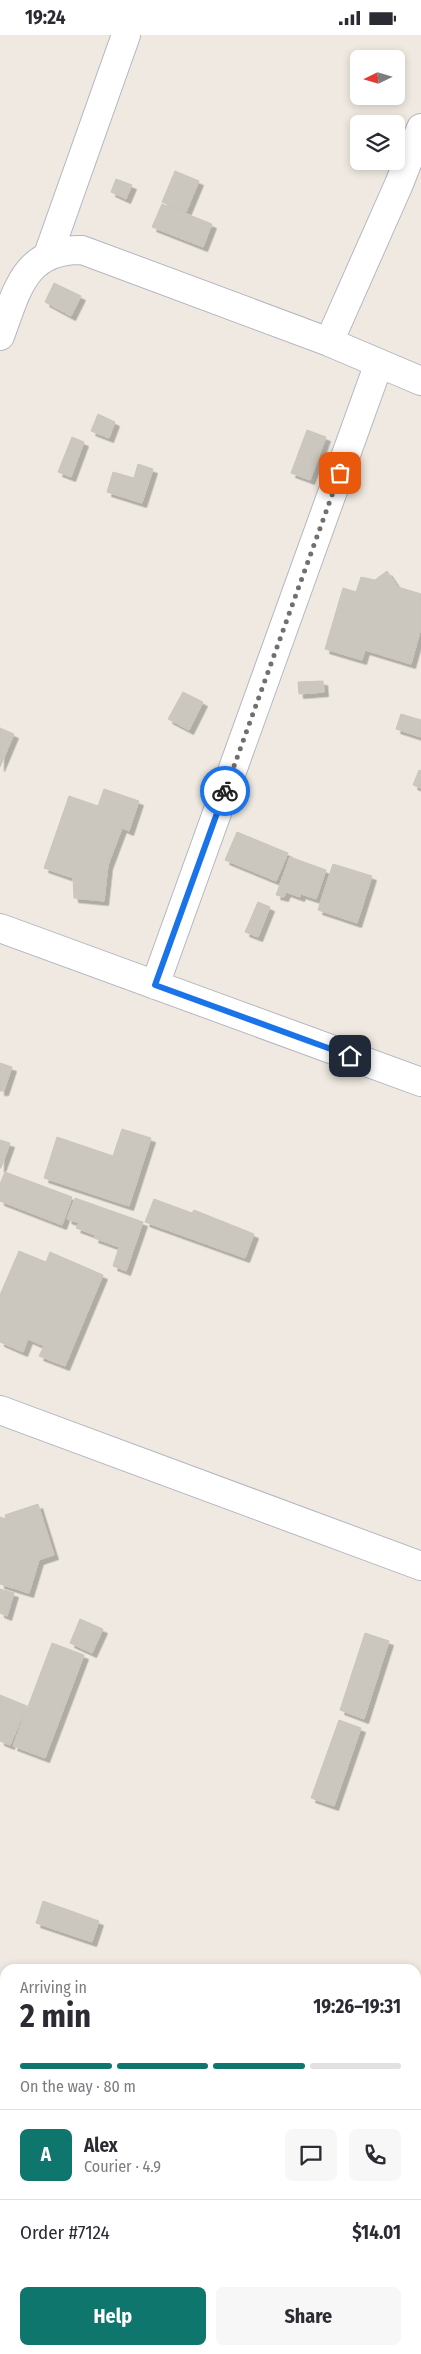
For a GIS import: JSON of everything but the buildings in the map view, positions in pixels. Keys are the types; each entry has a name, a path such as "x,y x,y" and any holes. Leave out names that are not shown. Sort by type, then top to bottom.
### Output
{"street":[{"path":"48,255 126,35"},
{"path":"329,342 399,184 421,128"},
{"path":"0,336 22,279 33,265 48,255 64,250 82,250 329,342 421,381"},
{"path":"155,985 379,363"},
{"path":"0,928 421,1082"},
{"path":"0,1410 421,1566"}],"way so far":[{"path":"225,791 340,473"}],"route":[{"path":"225,791 155,985 350,1056"}]}
